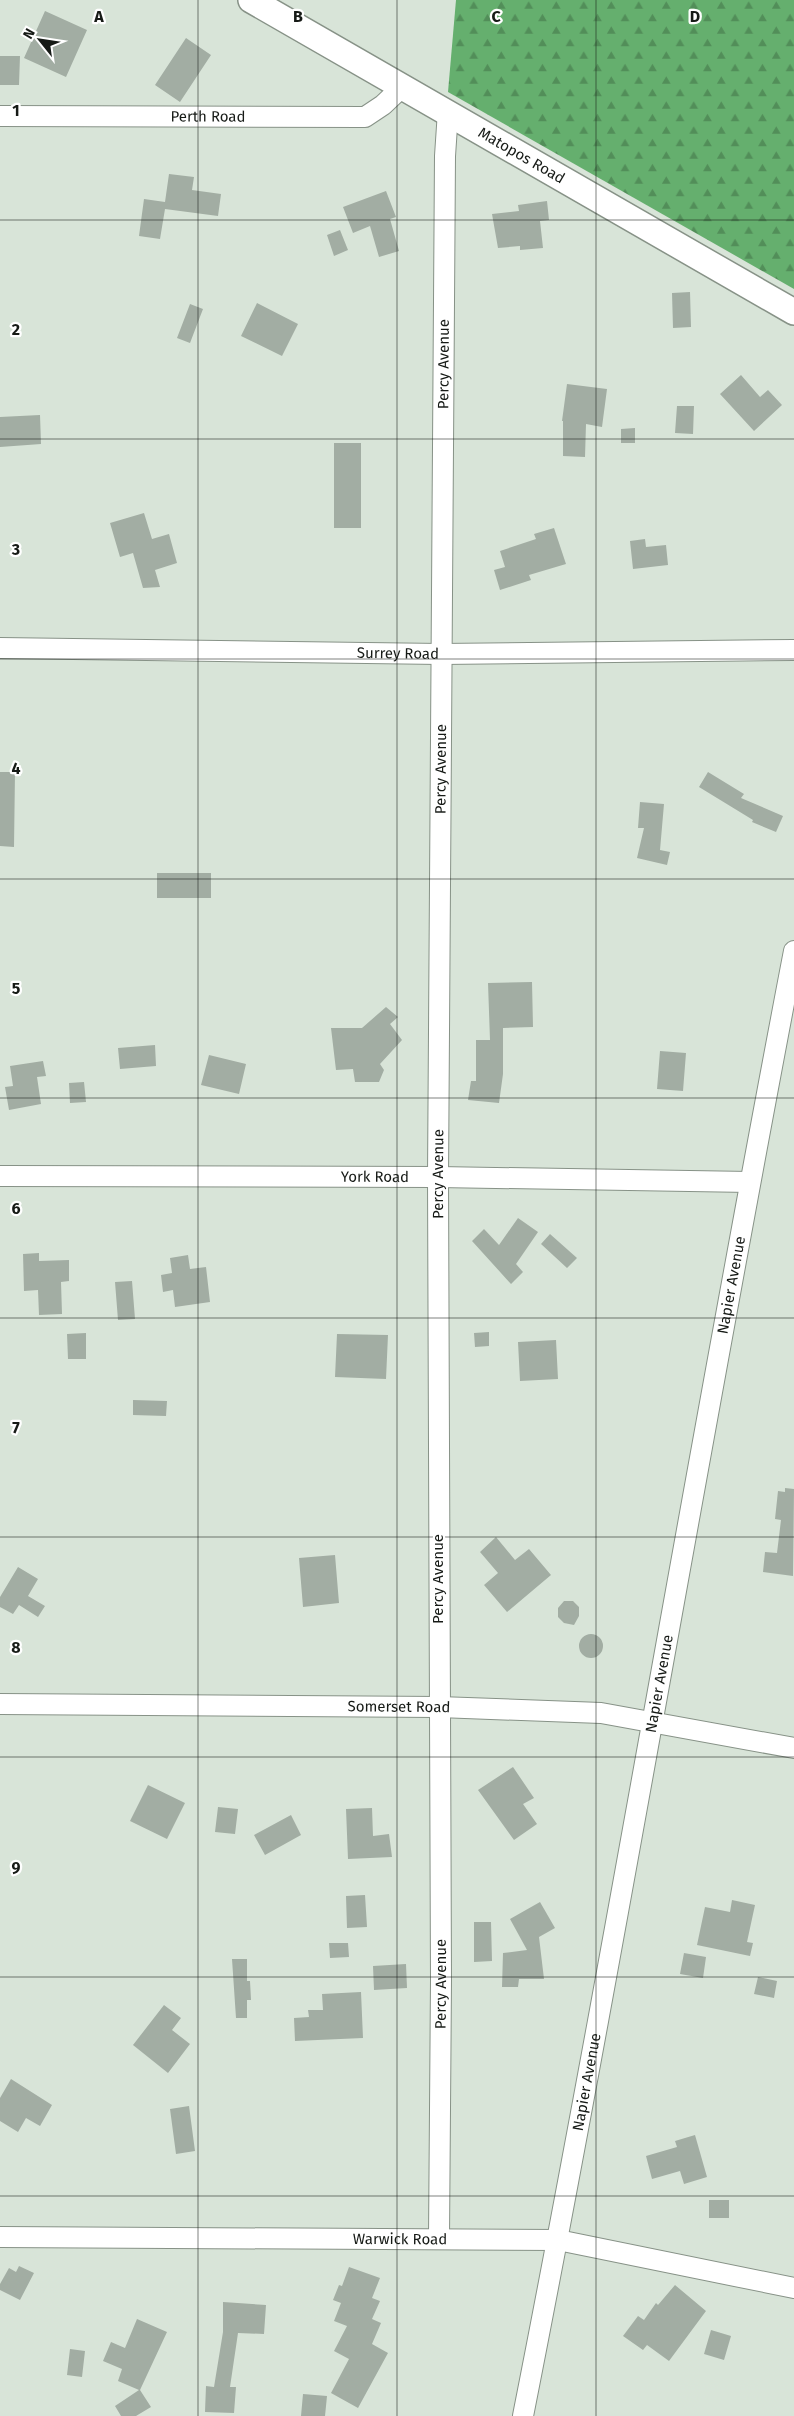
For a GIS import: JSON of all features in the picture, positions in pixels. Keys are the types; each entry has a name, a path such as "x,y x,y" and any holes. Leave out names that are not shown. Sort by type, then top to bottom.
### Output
{"main road":[{"name":"Matopos Road","path":"251,0 448,111 794,312"}],"street":[{"name":"Perth Road","path":"0,116 365,117 383,105 403,86"},
{"name":"Percy Avenue","path":"439,2238 441,1980 438,1177 445,166 448,111"},
{"name":"Surrey Road","path":"0,648 441,654 794,650"},
{"name":"Napier Avenue","path":"523,2416 558,2240 750,1182 794,951"},
{"name":"York Road","path":"0,1176 438,1177 750,1182"},
{"name":"Somerset Road","path":"0,1704 439,1707 601,1713 628,1717 652,1724 794,1748"},
{"name":"Warwick Road","path":"0,2237 558,2240 794,2288"}],"green space":[{"path":"456,0 794,0 794,289 448,92"}],"building":[{"path":"45,11 87,30 66,77 24,58"},
{"path":"186,38 211,55 180,102 155,85"},
{"path":"0,56 20,56 19,85 0,85"},
{"path":"169,174 194,177 192,190 221,194 218,216 165,209 160,239 139,236 144,199 165,202"},
{"path":"386,191 396,217 390,219 399,251 379,257 370,226 353,233 343,207"},
{"path":"547,201 549,220 540,221 543,248 520,250 520,246 498,248 492,214 519,211 518,205"},
{"path":"340,230 348,250 334,256 327,235"},
{"path":"690,292 691,327 673,328 672,293"},
{"path":"257,303 298,324 282,356 241,336"},
{"path":"190,304 203,309 190,343 177,338"},
{"path":"741,375 760,397 768,390 782,405 754,431 720,394"},
{"path":"567,384 607,389 602,427 586,424 585,457 563,456 562,421"},
{"path":"677,406 694,406 693,434 675,433"},
{"path":"40,415 41,444 0,447 0,417"},
{"path":"635,428 635,443 621,443 621,429"},
{"path":"334,443 361,443 361,528 334,528"},
{"path":"144,513 152,539 169,534 177,563 155,570 160,587 143,588 133,553 120,557 110,523"},
{"path":"554,528 566,564 529,575 531,580 500,590 494,570 505,567 500,551 536,539 534,534"},
{"path":"645,539 646,547 666,545 668,565 633,569 630,541"},
{"path":"0,772 15,772 14,847 0,846"},
{"path":"708,772 744,794 741,798 783,816 776,832 752,822 753,820 699,787"},
{"path":"640,802 664,804 660,850 670,852 667,865 637,858 644,828 638,828"},
{"path":"157,873 211,873 211,898 157,898"},
{"path":"532,982 533,1027 503,1028 503,1074 499,1103 468,1100 471,1081 476,1081 476,1040 490,1040 488,983"},
{"path":"386,1007 398,1017 390,1024 402,1040 380,1064 384,1070 379,1082 355,1082 353,1069 336,1070 331,1028 362,1028"},
{"path":"155,1045 156,1066 120,1069 118,1048"},
{"path":"660,1051 686,1053 683,1091 657,1089"},
{"path":"209,1055 246,1064 239,1094 201,1085"},
{"path":"43,1061 46,1076 37,1077 41,1104 9,1110 5,1087 13,1086 10,1066"},
{"path":"84,1082 86,1102 70,1103 69,1083"},
{"path":"518,1218 538,1232 516,1264 523,1272 511,1284 472,1241 484,1229 499,1245"},
{"path":"550,1234 577,1258 567,1268 541,1244"},
{"path":"39,1253 39,1261 69,1260 69,1281 61,1282 62,1314 39,1315 38,1290 24,1291 23,1254"},
{"path":"188,1255 190,1269 206,1267 210,1302 175,1307 173,1290 163,1292 161,1275 172,1273 170,1258"},
{"path":"132,1281 135,1319 118,1320 115,1282"},
{"path":"489,1332 489,1346 475,1347 474,1333"},
{"path":"86,1333 86,1359 68,1359 67,1334"},
{"path":"337,1334 388,1335 386,1379 335,1377"},
{"path":"556,1340 558,1379 520,1381 518,1342"},
{"path":"133,1400 167,1401 166,1416 133,1415"},
{"path":"785,1488 794,1489 793,1576 763,1572 765,1552 777,1553 781,1520 775,1519 778,1491 785,1492"},
{"path":"496,1537 515,1560 529,1549 551,1575 507,1612 484,1585 498,1573 480,1552"},
{"path":"335,1555 339,1603 303,1607 299,1558"},
{"path":"18,1567 38,1579 28,1596 45,1606 38,1617 19,1605 13,1614 0,1607 0,1597"},
{"path":"564,1601 573,1601 579,1607 579,1616 574,1625 564,1623 558,1617 558,1608"},
{"path":"591,1634 596,1635 602,1641 602,1651 596,1657 591,1658 586,1657 580,1651 579,1646 580,1641 586,1635"},
{"path":"513,1767 534,1798 523,1804 537,1824 514,1840 478,1790"},
{"path":"148,1785 185,1803 167,1839 130,1821"},
{"path":"218,1807 238,1809 235,1834 215,1832"},
{"path":"372,1808 373,1836 389,1834 392,1857 348,1859 346,1809"},
{"path":"291,1815 301,1835 265,1855 254,1835"},
{"path":"365,1895 367,1927 347,1928 346,1896"},
{"path":"732,1900 755,1905 747,1942 753,1943 750,1956 697,1945 705,1907 730,1912"},
{"path":"540,1902 555,1928 539,1937 544,1979 519,1979 518,1987 502,1987 503,1953 527,1950 510,1919"},
{"path":"474,1922 491,1922 492,1961 474,1962"},
{"path":"329,1943 348,1943 349,1957 330,1958"},
{"path":"684,1953 706,1957 703,1978 680,1974"},
{"path":"232,1959 247,1959 247,1981 250,1981 251,2000 247,2000 247,2018 236,2018"},
{"path":"406,1964 407,1988 374,1990 373,1966"},
{"path":"758,1977 777,1981 774,1998 754,1994"},
{"path":"361,1992 363,2038 295,2041 294,2018 309,2017 308,2010 323,2010 322,1994"},
{"path":"164,2005 181,2018 172,2030 190,2044 168,2073 133,2045"},
{"path":"11,2079 52,2105 40,2126 26,2118 18,2132 0,2121 0,2098"},
{"path":"189,2106 195,2151 176,2154 170,2109"},
{"path":"695,2135 707,2177 684,2184 680,2171 652,2179 646,2156 677,2147 675,2141"},
{"path":"709,2200 729,2200 729,2218 709,2218"},
{"path":"19,2266 34,2273 20,2300 0,2290 0,2284 9,2268 16,2272"},
{"path":"349,2267 380,2278 372,2298 380,2301 372,2319 381,2323 372,2344 388,2353 358,2408 331,2393 349,2359 334,2351 347,2326 334,2321 341,2303 333,2300 339,2285 342,2286"},
{"path":"675,2285 706,2311 669,2361 647,2345 643,2350 623,2336 638,2316 644,2320 656,2303 658,2305"},
{"path":"223,2302 266,2305 264,2334 238,2333 230,2387 236,2387 234,2413 205,2412 206,2386 214,2387 223,2332"},
{"path":"137,2319 167,2332 140,2390 151,2407 136,2416 121,2416 115,2406 139,2390 118,2381 122,2369 103,2361 111,2342 125,2348"},
{"path":"711,2330 731,2336 724,2360 704,2354"},
{"path":"70,2349 85,2351 82,2377 67,2375"},
{"path":"303,2394 327,2396 325,2416 301,2416"}]}
